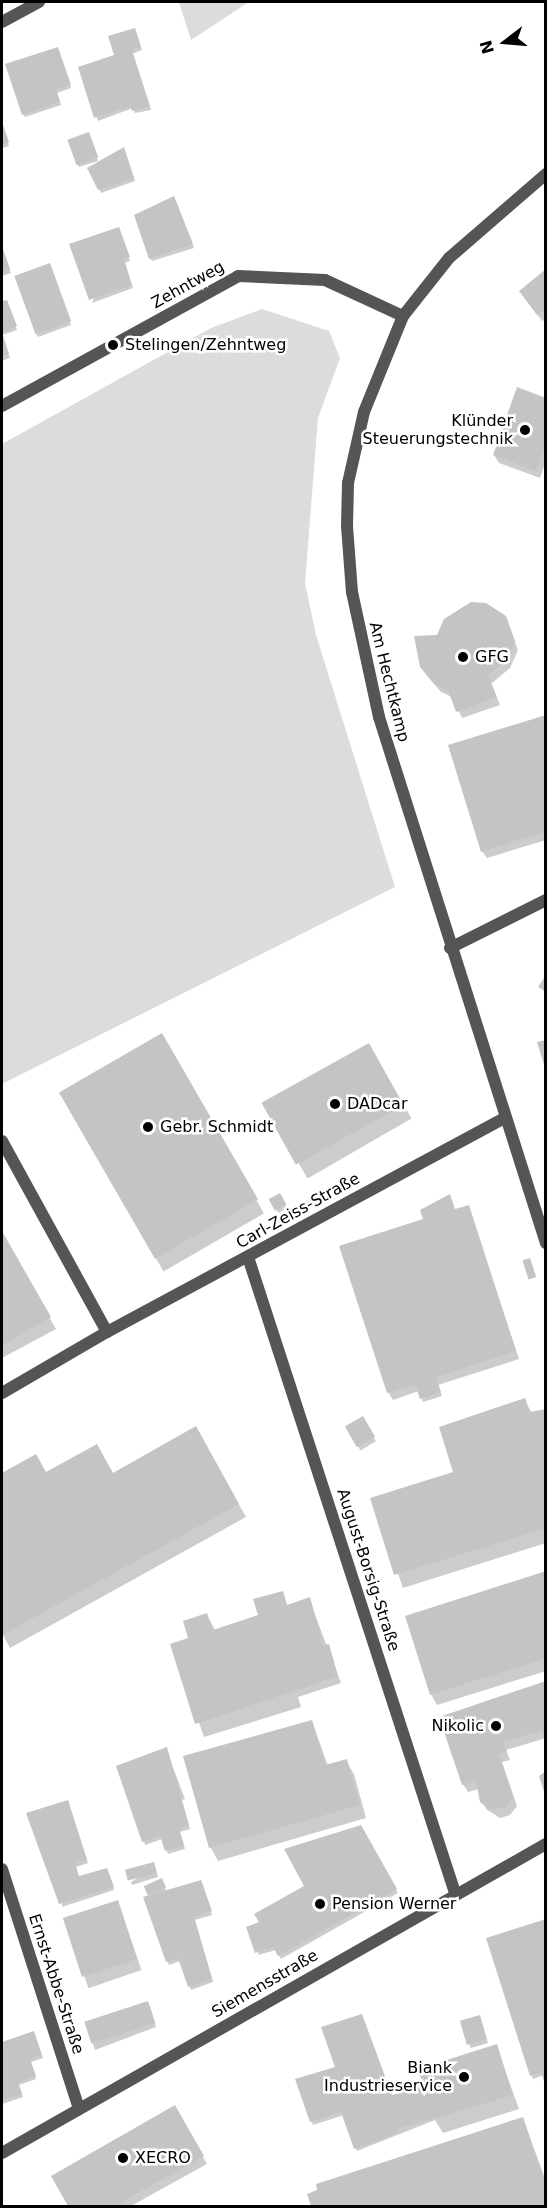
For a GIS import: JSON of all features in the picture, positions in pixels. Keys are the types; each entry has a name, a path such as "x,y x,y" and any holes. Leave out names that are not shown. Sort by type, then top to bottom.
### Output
{"street":[{"path":"2,22 39,2"},
{"name":"Am Hechtkamp","path":"546,174 449,258 404,316 382,364 355,447 348,483 349,561 362,646 379,717 450,948 546,1243"},
{"name":"Zehntweg","path":"2,406 238,276 325,280 404,316"},
{"path":"450,948 546,900"},
{"name":"Carl-Zeiss-Straße","path":"2,1393 107,1332 504,1118"},
{"path":"2,1141 107,1332"},
{"name":"August-Borsig-Straße","path":"248,1257 455,1893"},
{"name":"Siemensstraße","path":"2,2153 455,1893 546,1844"},
{"name":"Ernst-Abbe-Straße","path":"2,1869 79,2109"}],"shaded area":[{"path":"179,2 249,2 191,40"},
{"path":"262,309 329,331 340,358 318,418 305,583 316,635 395,887 2,1084 2,444 211,328"}],"building":[{"path":"135,28 141,47 132,50 150,106 132,111 130,106 94,118 78,67 114,55 108,36"},
{"path":"58,47 71,85 56,89 60,102 22,115 5,64"},
{"path":"2,122 9,142 2,145"},
{"path":"89,132 98,157 77,165 67,140"},
{"path":"124,147 134,178 98,190 87,168"},
{"path":"174,196 193,244 149,259 134,215"},
{"path":"119,227 130,257 124,259 132,285 89,300 69,244"},
{"path":"2,246 10,269 2,272"},
{"path":"50,263 71,321 35,334 14,276"},
{"path":"546,269 546,308 537,315 519,291"},
{"path":"7,300 17,326 2,332 2,301"},
{"path":"2,332 9,354 2,357"},
{"path":"517,387 546,398 546,443 536,471 493,455"},
{"name":"GFG","path":"471,602 486,603 506,616 515,641 506,661 488,675 497,697 456,712 448,690 435,685 420,667 414,636 437,635 444,619"},
{"path":"546,715 546,831 481,852 448,745"},
{"path":"546,975 546,992 538,987"},
{"name":"Gebr. Schmidt","path":"162,1033 258,1199 155,1259 59,1092"},
{"path":"546,1040 546,1068 545,1068 537,1042"},
{"path":"369,1043 403,1105 296,1165 261,1103"},
{"path":"280,1193 286,1204 275,1211 269,1199"},
{"path":"450,1194 455,1209 469,1205 516,1351 436,1377 441,1392 420,1399 415,1384 387,1393 339,1246 423,1219 420,1210"},
{"path":"2,1231 51,1317 2,1345"},
{"path":"530,1258 536,1277 529,1279 522,1260"},
{"path":"525,1398 530,1412 546,1409 546,1528 394,1575 370,1498 453,1472 439,1427"},
{"path":"363,1416 375,1437 357,1447 345,1426"},
{"path":"196,1426 239,1504 2,1635 2,1473 36,1454 46,1472 97,1444 113,1473"},
{"path":"546,1571 546,1658 430,1695 405,1616"},
{"path":"283,1591 287,1605 310,1597 323,1645 329,1644 338,1676 195,1724 170,1644 188,1638 183,1621 207,1613 213,1630 258,1615 253,1599"},
{"path":"546,1681 546,1739 542,1730 503,1742 507,1752 499,1754 513,1798 506,1808 489,1809 480,1802 476,1781 462,1785 439,1717"},
{"path":"312,1720 325,1765 347,1759 360,1805 209,1848 183,1756"},
{"path":"167,1747 189,1825 179,1829 184,1845 165,1851 160,1836 142,1842 116,1766"},
{"path":"546,1771 546,1795 545,1795 539,1776"},
{"path":"68,1800 87,1860 75,1863 79,1876 107,1868 114,1887 59,1904 26,1813"},
{"name":"Pension Werner","path":"361,1825 397,1889 278,1956 273,1947 255,1953 246,1927 259,1922 254,1914 304,1886 284,1849"},
{"path":"154,1862 157,1873 128,1880 125,1870"},
{"path":"162,1878 166,1887 148,1895 144,1886"},
{"path":"201,1880 212,1911 194,1917 212,1979 188,1987 178,1958 166,1962 143,1897"},
{"path":"118,1900 137,1959 82,1977 63,1918"},
{"path":"546,1919 545,2084 541,2072 530,2076 486,1938"},
{"path":"148,2001 155,2023 91,2044 84,2022"},
{"path":"362,2014 392,2095 423,2086 418,2069 497,2044 513,2095 397,2129 398,2133 354,2149 341,2112 310,2122 295,2079 335,2067 321,2027"},
{"path":"480,2015 487,2039 467,2045 460,2021"},
{"path":"34,2031 42,2055 30,2059 36,2076 18,2082 22,2094 2,2100 2,2042"},
{"path":"175,2105 204,2156 114,2206 68,2206 51,2176"},
{"path":"523,2117 546,2185 546,2206 311,2206 307,2194 317,2190 316,2184"}],"place":[{"name":"Stelingen/Zehntweg","path":"113,345"},
{"name":"Klünder Steuerungstechnik","path":"525,430"},
{"name":"GFG","path":"463,657"},
{"name":"DADcar","path":"335,1104"},
{"name":"Gebr. Schmidt","path":"148,1127"},
{"name":"Nikolic","path":"496,1726"},
{"name":"Pension Werner","path":"320,1904"},
{"name":"Biank Industrieservice","path":"464,2077"},
{"name":"XECRO","path":"123,2158"}]}
